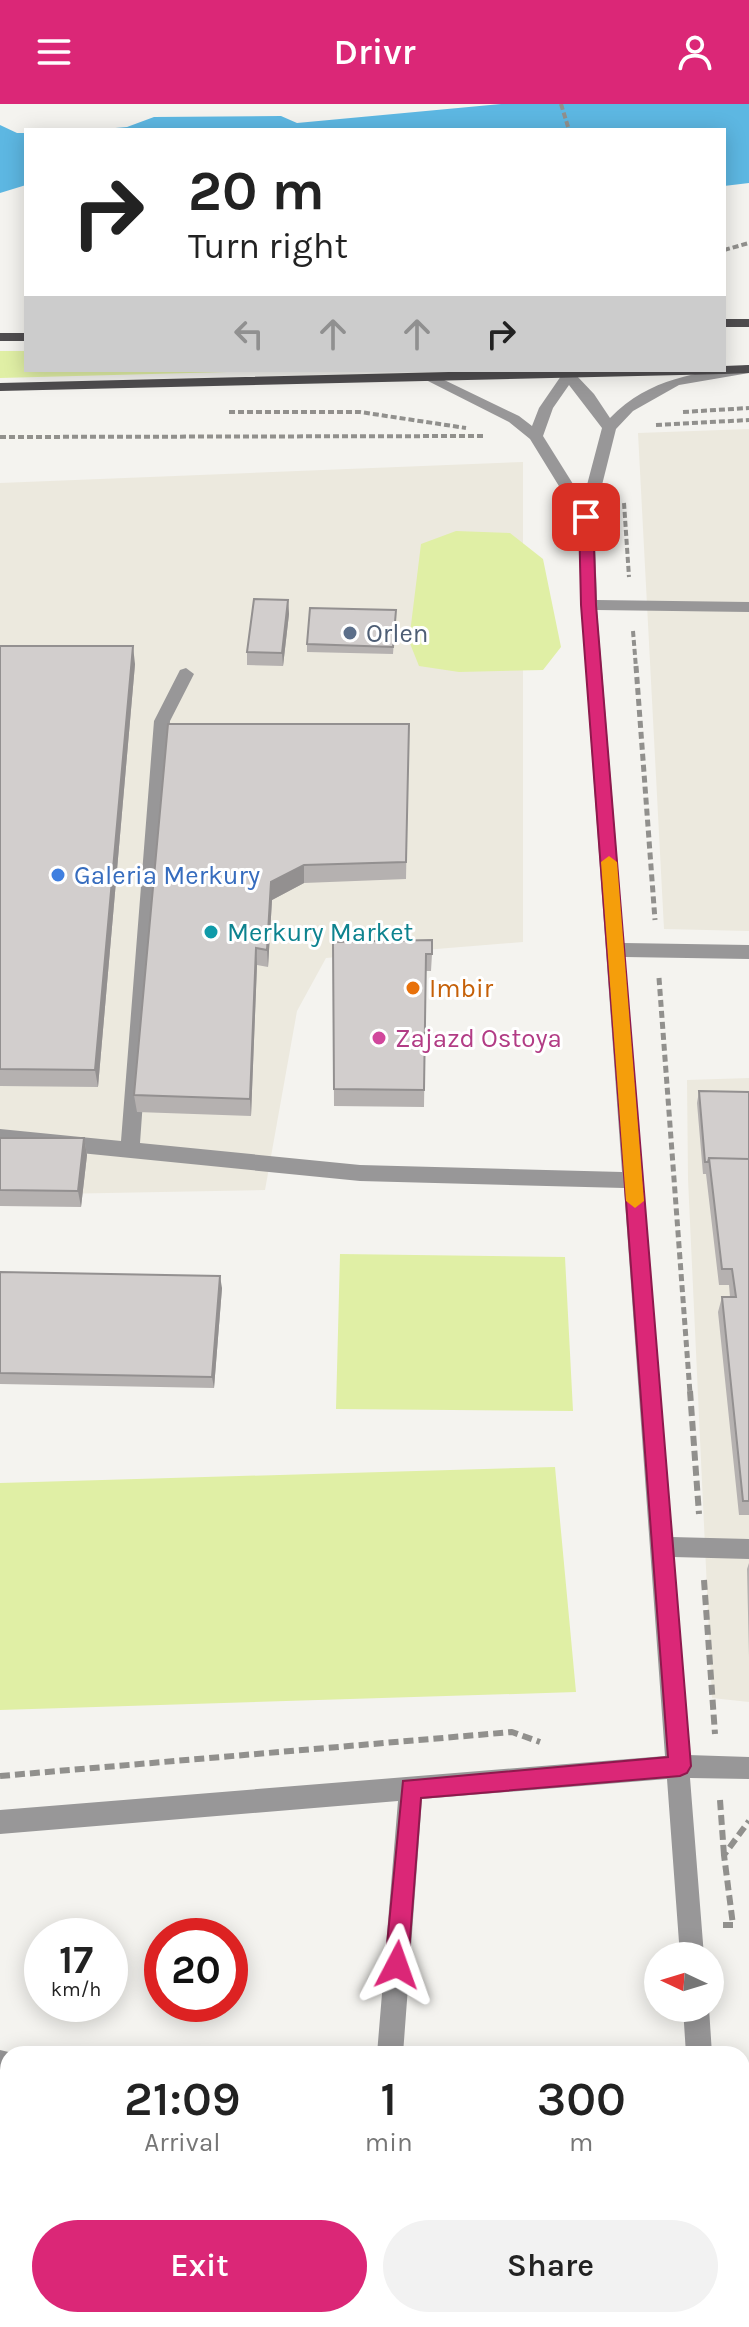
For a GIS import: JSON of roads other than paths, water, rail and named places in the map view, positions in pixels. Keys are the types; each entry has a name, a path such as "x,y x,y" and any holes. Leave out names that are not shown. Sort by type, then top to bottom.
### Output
{"main road":[{"path":"0,337 24,337"},
{"path":"726,370 749,369"},
{"path":"0,387 431,379 551,372"}],"street":[{"path":"691,1942 589,605 586,517 609,428 628,408 675,381 749,369"},
{"path":"536,436 546,408 567,372"},
{"path":"569,372 609,428"},
{"path":"431,379 514,419 536,436 586,517"},
{"path":"589,605 749,607"},
{"path":"130,1150 162,721 186,674"},
{"path":"616,950 749,952"},
{"path":"0,1137 360,1173 634,1180"},
{"path":"662,1547 749,1549"},
{"path":"0,1822 680,1766 749,1768"},
{"path":"391,2046 411,1788"},
{"path":"697,2022 698,2046"}],"water":[{"path":"501,104 749,104 749,183 726,186 726,128 115,128 154,117 281,116 297,123"},
{"path":"0,125 24,133 24,186 0,193"}],"place":[{"name":"Orlen","path":"350,633"},
{"name":"Galeria Merkury","path":"58,875"},
{"name":"Merkury Market","path":"211,932"},
{"name":"Imbir","path":"413,988"},
{"name":"Zajazd Ostoya","path":"379,1038"}]}
